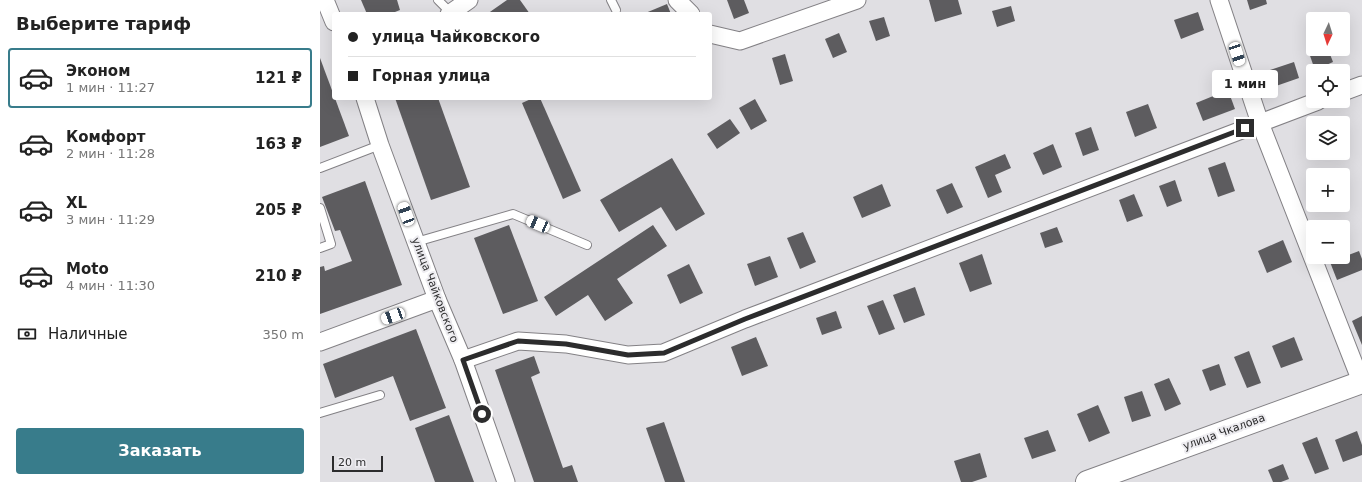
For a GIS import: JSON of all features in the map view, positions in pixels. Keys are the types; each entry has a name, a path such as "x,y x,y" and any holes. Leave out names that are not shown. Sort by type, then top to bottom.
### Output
{"main road":[{"name":"улица Чкалова","path":"1087,482 1362,383"}],"street":[{"path":"325,0 332,17"},
{"path":"451,12 469,0"},
{"path":"677,0 689,12"},
{"path":"712,34 740,41 857,0"},
{"path":"1219,0 1260,123 1362,383"},
{"path":"1350,89 1362,84"},
{"name":"улица Чайковского","path":"366,100 380,145 437,299 463,360 506,482"},
{"path":"463,360 518,341 566,344 628,355 664,353 745,319 1306,106"},
{"path":"320,342 437,299"}],"lane":[{"path":"438,0 449,12"},
{"path":"611,0 616,10"},
{"path":"320,168 380,145"},
{"path":"320,208 331,244 320,248"},
{"path":"416,242 513,214 587,245"},
{"path":"320,413 380,395"}],"building":[{"path":"361,0 397,0 400,10 395,12 366,12"},
{"path":"507,0 520,0 529,12 490,12"},
{"path":"727,0 744,0 749,13 734,19"},
{"path":"929,0 958,0 962,14 935,22"},
{"path":"1247,0 1266,0 1267,4 1250,10"},
{"path":"667,4 670,12 648,12"},
{"path":"1011,6 1015,21 997,27 992,11"},
{"path":"1198,12 1204,30 1181,39 1174,20"},
{"path":"884,17 890,36 876,41 869,21"},
{"path":"839,33 847,52 833,58 825,39"},
{"path":"785,54 793,81 780,85 772,58"},
{"path":"1310,56 1331,56 1333,62 1328,64 1313,64"},
{"path":"320,58 332,90 332,100 336,100 349,136 320,147"},
{"path":"1294,62 1299,78 1276,86 1270,70"},
{"path":"1228,90 1235,109 1203,121 1196,103"},
{"path":"755,99 767,121 751,130 739,108"},
{"path":"396,100 439,100 470,187 431,200"},
{"path":"529,100 541,100 581,191 563,199 522,103"},
{"path":"1148,104 1157,128 1135,137 1126,112"},
{"path":"730,119 740,133 717,149 707,134"},
{"path":"1091,127 1099,150 1083,156 1075,133"},
{"path":"1053,144 1062,167 1043,175 1033,153"},
{"path":"1005,154 1011,168 995,175 1002,192 988,198 975,167"},
{"path":"672,158 705,214 676,231 661,207 619,232 600,200"},
{"path":"1225,162 1235,191 1218,197 1208,168"},
{"path":"1175,180 1182,201 1167,207 1159,186"},
{"path":"365,181 402,285 320,314 320,267 324,266 325,271 352,261 340,230 335,231 322,197"},
{"path":"952,183 963,207 947,214 936,190"},
{"path":"882,184 891,206 862,218 853,197"},
{"path":"1134,194 1143,216 1127,222 1119,200"},
{"path":"509,225 538,301 503,314 474,238"},
{"path":"653,225 667,246 617,279 633,303 605,321 588,295 556,316 544,297"},
{"path":"1057,227 1063,242 1045,248 1040,233"},
{"path":"803,232 816,262 800,269 787,238"},
{"path":"1283,240 1292,262 1267,273 1258,251"},
{"path":"1359,251 1362,259 1362,270 1337,280 1331,264 1350,264 1350,254"},
{"path":"982,254 992,284 970,292 959,263"},
{"path":"770,256 778,277 755,286 747,264"},
{"path":"689,264 703,293 680,304 667,275"},
{"path":"915,287 925,315 904,323 893,295"},
{"path":"883,300 895,329 879,335 867,306"},
{"path":"836,311 842,328 822,335 816,318"},
{"path":"1362,316 1362,345 1352,321"},
{"path":"416,329 446,408 410,421 393,376 335,398 323,364"},
{"path":"756,337 768,366 742,376 731,347"},
{"path":"1294,337 1303,360 1281,368 1272,346"},
{"path":"1249,351 1261,383 1247,388 1234,357"},
{"path":"534,356 540,373 531,377 563,468 572,465 578,482 534,482 495,370"},
{"path":"1219,364 1226,385 1210,391 1202,370"},
{"path":"1169,378 1181,404 1165,411 1154,384"},
{"path":"1142,391 1151,416 1132,422 1124,397"},
{"path":"1098,405 1110,433 1089,442 1077,414"},
{"path":"449,415 474,482 435,482 415,428"},
{"path":"664,422 685,482 665,482 646,428"},
{"path":"1048,430 1056,451 1032,459 1024,438"},
{"path":"1357,431 1362,445 1362,455 1343,462 1335,440"},
{"path":"1317,437 1329,469 1315,474 1302,443"},
{"path":"980,453 987,477 972,482 961,482 954,461"},
{"path":"1283,464 1289,479 1281,482 1273,482 1268,470"}],"route":[{"path":"482,414 463,360 518,341 566,344 628,355 664,353 745,319 1245,128"}]}
